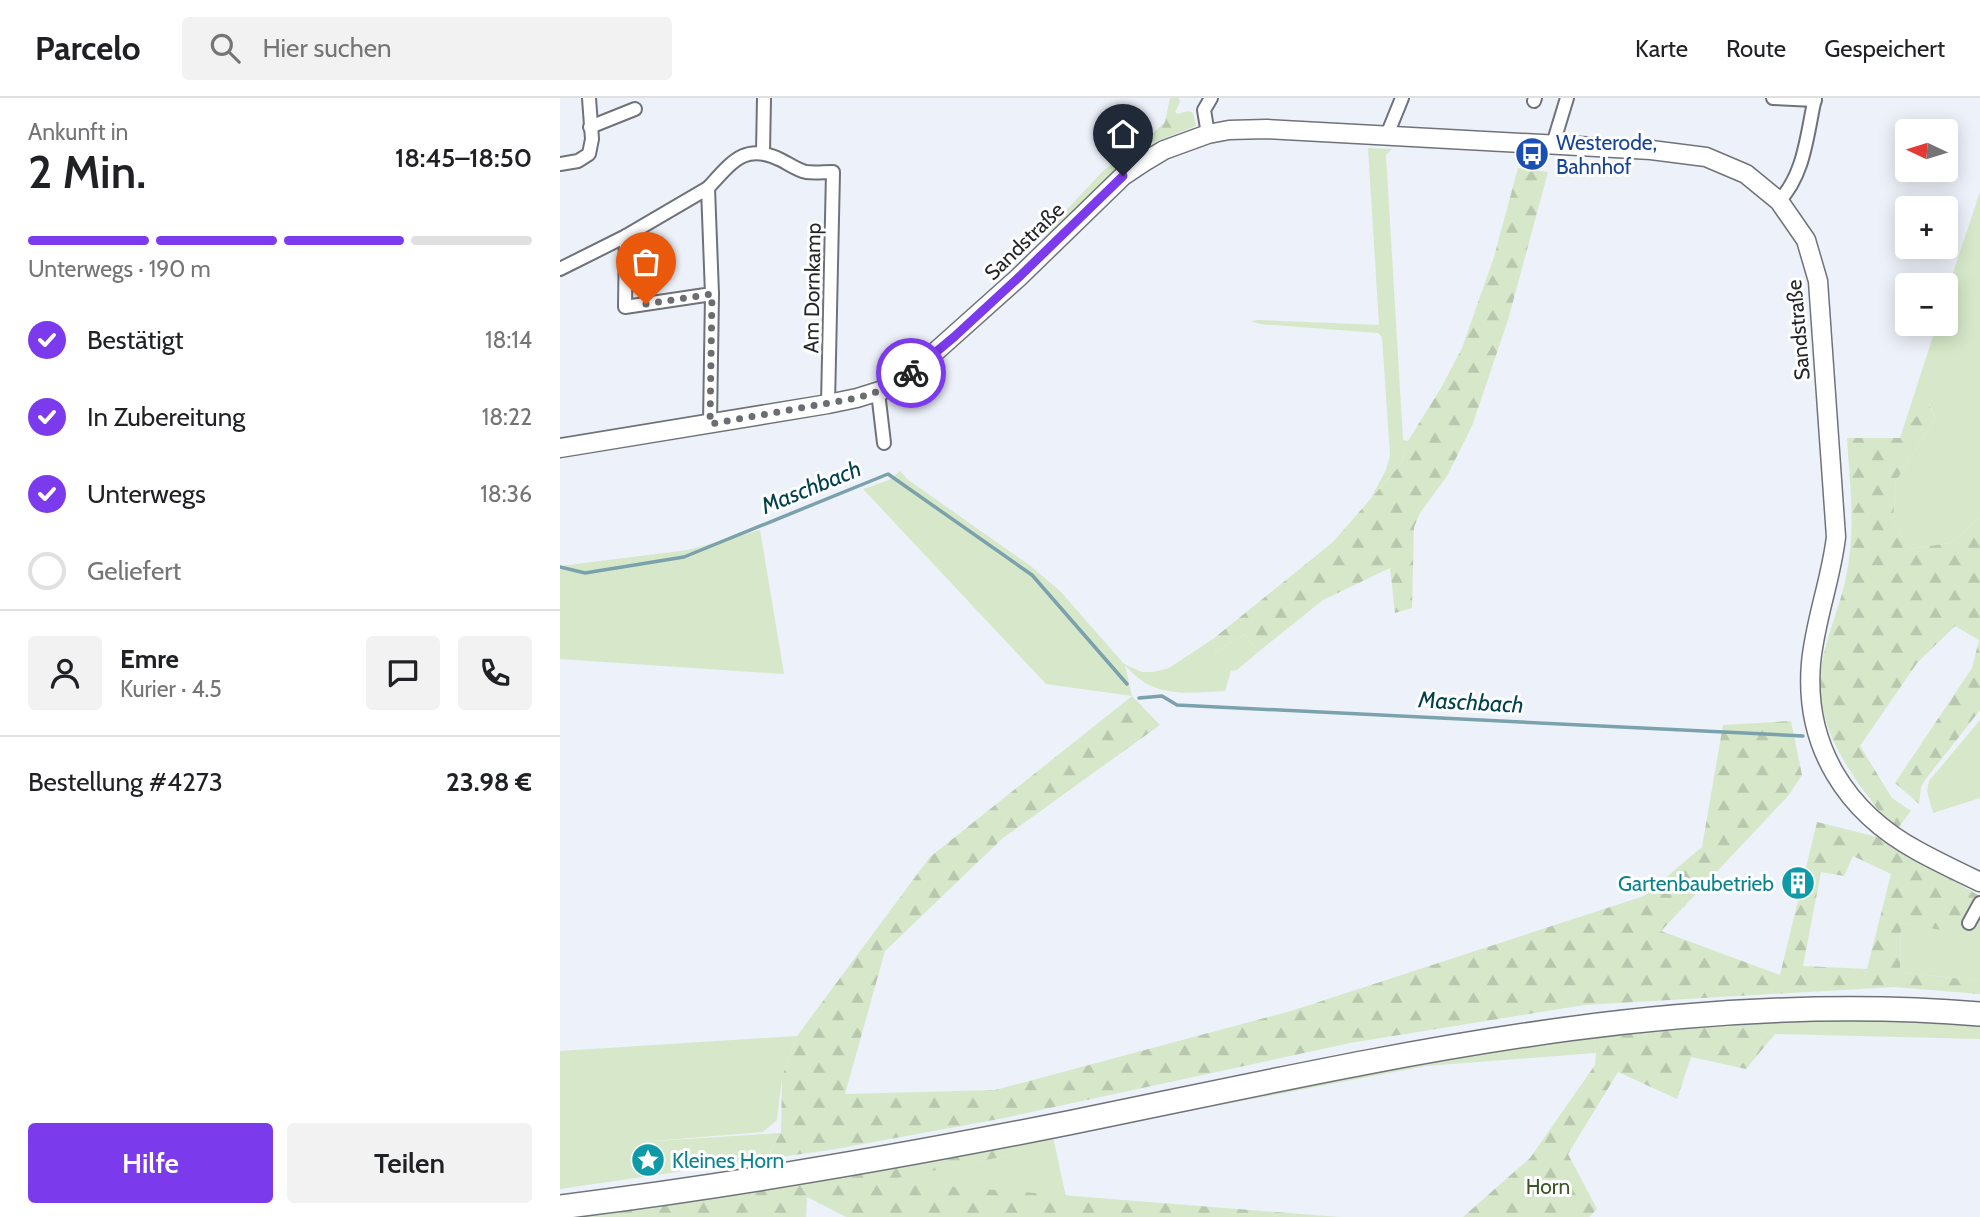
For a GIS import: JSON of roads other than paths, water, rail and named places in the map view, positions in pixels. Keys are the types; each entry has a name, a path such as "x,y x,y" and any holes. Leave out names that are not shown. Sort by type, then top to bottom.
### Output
{"highway":[{"path":"560,1207 831,1162 1376,1049 1516,1025 1736,1001 1955,1006 1980,1003"},
{"path":"1955,1006 1980,1014"},
{"path":"560,1197 768,1173"}],"street":[{"path":"560,164 578,161 589,154 589,98"},
{"path":"560,269 626,236 708,188 744,154 763,152 764,98"},
{"path":"1208,134 1204,110 1212,98"},
{"path":"1387,135 1402,98"},
{"path":"1553,144 1567,98"},
{"path":"1773,98 1815,99 1797,174 1779,201"},
{"path":"590,127 635,109"},
{"name":"Sandstraße","path":"560,448 828,404 889,388 954,337 1123,176 1164,150 1208,134 1229,130 1267,129 1673,151 1706,157 1745,174 1779,201 1806,240 1818,281 1836,507 1832,569 1811,663 1815,727 1824,753 1844,789 1872,820 1916,850 1980,882"},
{"name":"Am Dornkamp","path":"763,152 806,172 833,172 828,404"},
{"path":"708,188 712,294 710,424"},
{"path":"626,236 625,307 712,294"},
{"path":"877,392 884,443"},
{"path":"1969,923 1980,903"}],"waterway":[{"name":"Maschbach","path":"560,567 585,573 684,557 888,474 1032,575 1127,684"},
{"name":"Maschbach","path":"1139,698 1162,696 1177,705 1803,736"}],"place":[{"name":"Westerode, Bahnhof","path":"1532,154"},
{"name":"Gartenbaubetrieb","path":"1798,883"},
{"name":"Kleines Horn","path":"648,1160"}],"park label":[{"name":"Horn","path":"1548,1186"}]}
